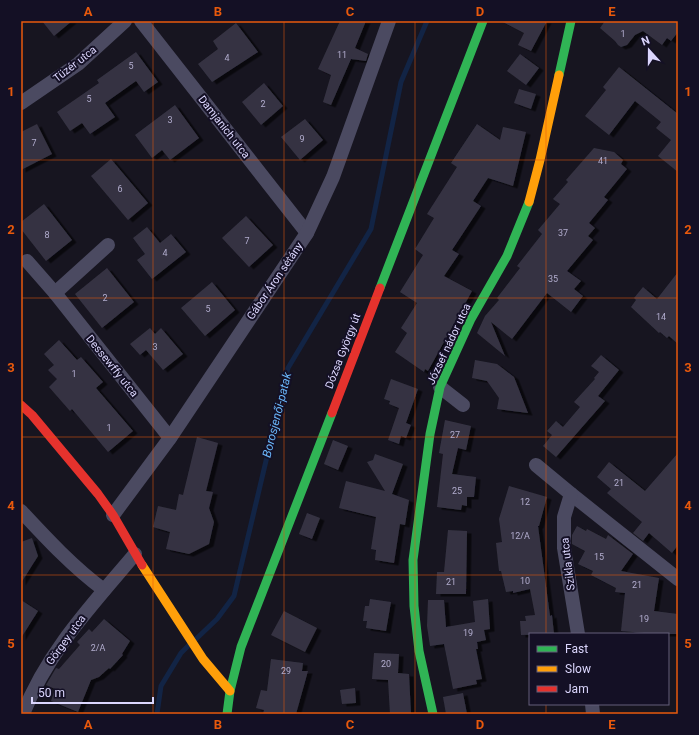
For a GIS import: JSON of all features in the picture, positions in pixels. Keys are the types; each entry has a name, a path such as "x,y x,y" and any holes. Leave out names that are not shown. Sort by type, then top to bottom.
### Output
{"street":[{"name":"Tüzér utca","path":"21,103 78,64 125,21"},
{"name":"Damjanich utca","path":"141,21 308,233"},
{"name":"Gábor Áron sétány","path":"114,515 170,438 308,233 333,177 389,21"},
{"name":"Dózsa György út","path":"226,714 241,647 483,21"},
{"name":"József nádor utca","path":"434,714 420,651 414,606 413,560 430,434 440,387 471,320 507,256 528,206 540,160 571,21"},
{"path":"55,293 108,245"},
{"name":"Dessewffy utca","path":"27,261 55,293 170,438"},
{"path":"440,387 463,405"},
{"path":"21,405 32,415 114,515 135,554 184,631 203,659 230,691"},
{"path":"536,464 571,494 678,579"},
{"name":"Szikla utca","path":"571,494 564,517 564,548 578,633"},
{"path":"21,511 80,571 104,590"},
{"name":"Görgey utca","path":"23,714 43,673 67,635 135,554"}],"building":[{"path":"42,21 72,21 54,36"},
{"path":"340,21 366,21 355,48 368,54 366,61 351,59 331,105 323,102 331,75 318,69"},
{"path":"501,21 547,21 531,51 518,45 524,33"},
{"path":"605,21 678,21 678,32 671,41 667,38 662,45 643,31 635,35 627,45 621,47 600,28"},
{"path":"236,23 258,52 212,82 198,64 218,49 213,41"},
{"path":"136,52 158,82 144,92 136,81 105,103 115,117 90,134 82,123 70,131 57,112 99,83 97,80"},
{"path":"520,54 539,68 526,85 507,71"},
{"path":"619,67 678,114 678,172 658,156 671,140 656,128 661,122 635,101 609,135 585,116 606,90 603,87"},
{"path":"264,83 283,106 261,125 242,102"},
{"path":"519,89 536,94 531,109 514,103"},
{"path":"175,105 199,138 170,160 162,150 152,158 135,135"},
{"path":"305,119 323,140 300,160 281,137"},
{"path":"37,124 52,154 21,170 21,132"},
{"path":"477,124 500,140 503,127 526,132 513,186 488,178 473,201 481,206 452,250 459,254 444,276 472,291 428,371 425,369 424,372 395,352 407,333 401,328 417,303 400,292 423,255 415,249 434,218 427,214 457,167 451,163"},
{"path":"594,148 614,152 623,160 621,164 627,169 604,197 608,200 589,223 595,228 588,236 593,240 567,271 581,281 574,289 583,296 571,312 547,293 512,339 491,322 505,356 477,333 485,316 499,300 497,298 520,268 517,266 542,234 538,230 560,204 553,199 568,182 566,180"},
{"path":"111,159 148,203 128,220 91,176"},
{"path":"44,204 72,240 46,261 21,229 21,222"},
{"path":"246,216 273,245 249,267 222,238"},
{"path":"147,227 160,243 171,234 186,252 152,279 137,260 145,254 133,238"},
{"path":"107,268 134,302 102,328 75,294"},
{"path":"678,272 678,344 669,336 667,338 660,332 659,333 631,307 636,300 634,298 643,287 657,299"},
{"path":"212,282 235,310 205,336 181,308"},
{"path":"150,328 155,334 161,328 183,354 163,370 146,350 140,355 130,344"},
{"path":"59,340 77,360 81,357 103,382 96,388 133,431 108,452 72,409 70,411 49,387 57,379 48,370 54,365 44,354"},
{"path":"601,355 619,370 598,396 605,401 556,457 543,446 552,435 547,431 556,421 563,427 580,407 574,402 595,379 594,378 599,372 591,366"},
{"path":"475,360 497,364 514,377 528,413 497,409 499,398 487,381 472,378"},
{"path":"391,379 418,389 406,423 411,425 406,438 401,436 399,444 388,440 399,408 389,404 390,401 384,399"},
{"path":"445,420 471,426 466,450 458,448 452,474 476,477 474,497 467,497 467,506 462,505 461,510 437,507 443,454 439,453"},
{"path":"197,437 218,443 206,491 213,492 209,508 214,522 209,544 189,554 166,549 170,532 153,527 158,506 176,510 179,494 183,495"},
{"path":"333,440 348,446 338,470 324,464"},
{"path":"678,453 678,545 672,553 649,533 643,541 633,533 642,522 607,493 611,489 597,477 609,462 645,491"},
{"path":"375,454 403,464 392,494 409,500 405,525 400,524 394,563 375,560 376,550 371,549 376,517 339,508 346,481 385,491 367,462 373,460"},
{"path":"509,486 547,497 538,526 550,616 552,615 554,633 529,633 529,635 521,635 520,621 526,621 525,616 535,615 530,589 513,593 513,591 506,592 501,571 499,571 496,543 502,542 499,519"},
{"path":"307,513 320,518 312,539 299,534"},
{"path":"577,526 586,531 587,529 606,539 608,535 633,554 621,571 659,578 654,611 678,614 678,634 621,631 625,593 615,592 616,588 591,575 593,571 578,564 585,551 572,544 572,535"},
{"path":"448,530 467,531 466,594 436,594 437,572 444,572"},
{"path":"32,538 38,556 21,583 21,542"},
{"path":"370,599 391,602 386,631 366,628 367,621 363,621 365,606 369,606"},
{"path":"488,599 490,629 484,630 486,640 477,642 478,649 476,649 482,679 476,680 477,684 453,689 444,644 430,646 427,626 428,600 444,600 446,627 475,622 473,601"},
{"path":"21,600 38,611 21,638"},
{"path":"284,611 317,628 305,652 271,635"},
{"path":"104,619 130,641 122,654 123,655 110,669 109,668 99,677 91,680 78,712 51,701 55,689 46,685 56,668 59,669 80,645 77,642 89,629 92,632"},
{"path":"374,653 399,654 398,673 409,674 411,714 390,714 388,680 372,679"},
{"path":"271,659 303,663 302,671 308,671 296,714 263,714 264,710 256,708 261,690 267,691"},
{"path":"355,688 356,703 342,704 340,690"},
{"path":"463,693 467,714 446,714 443,697"}],"waterway":[{"name":"Borosjenői-patak","path":"195,640 217,619 234,596 288,368 371,229 401,82 427,21"},
{"name":"Borosjenői-patak","path":"157,714 161,686 181,653 189,645"}],"traffic: fast":[{"path":"380,288 483,21"},
{"path":"559,75 571,21"},
{"path":"433,714 419,651 414,606 413,560 430,434 440,387 471,319 507,256 529,202"},
{"path":"227,714 230,691 241,647 332,413"}],"traffic: slow":[{"path":"529,202 559,75"},
{"path":"142,565 203,659 230,691"}],"traffic: jam":[{"path":"332,413 380,288"},
{"path":"21,405 32,415 98,494 113,515 142,565"}]}
